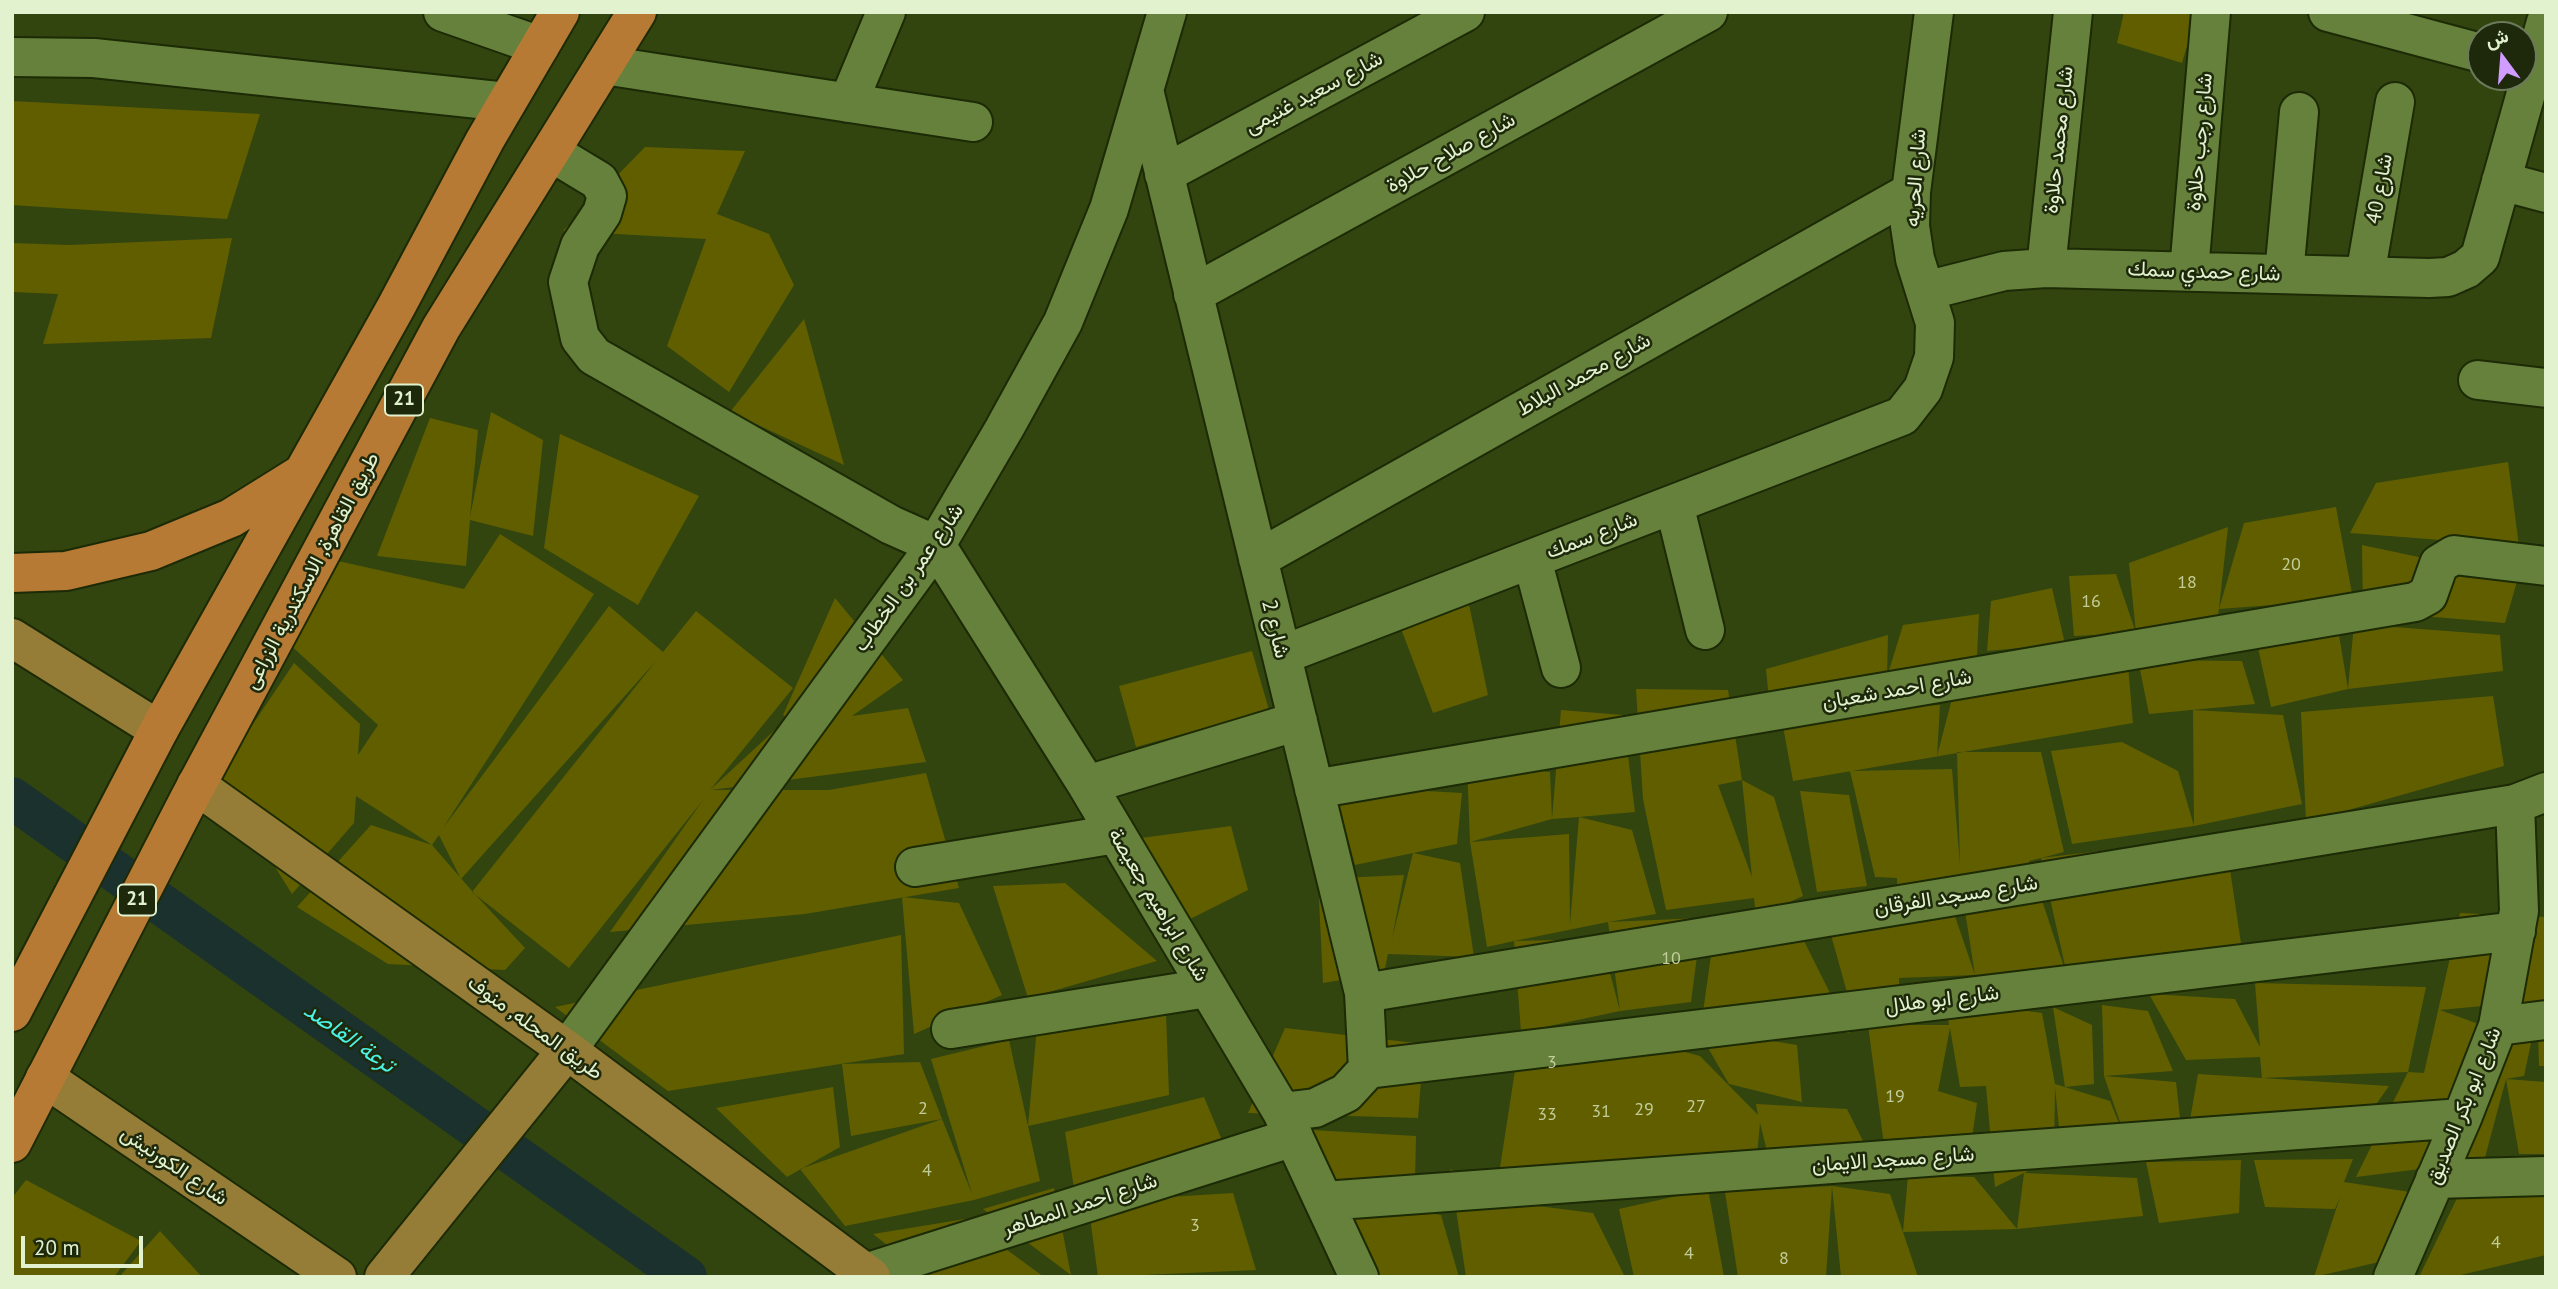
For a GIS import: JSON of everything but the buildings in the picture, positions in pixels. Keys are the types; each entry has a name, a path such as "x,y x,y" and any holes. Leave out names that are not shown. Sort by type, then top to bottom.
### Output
{"highway":[{"name":"21","path":"13,1009 154,739 396,307 485,139 560,12"},
{"name":"طريق القاهرة, الاسكندرية الزراعى","path":"12,1143 192,792 441,328 637,12"},
{"path":"485,139 488,158 503,172 523,176 545,160"},
{"path":"396,307 407,299 420,297 433,303 440,314 441,328"},
{"path":"12,573 66,571 151,551 231,519 304,472"}],"main road":[{"path":"12,638 154,739"},
{"name":"طريق المحله, منوف","path":"192,792 567,1050 868,1275"},
{"path":"392,1267 567,1050"},
{"name":"شارع الكورنيش","path":"45,1078 337,1277"}],"street":[{"path":"443,12 540,46"},
{"path":"848,103 886,12"},
{"name":"شارع عمر بن الخطاب","path":"567,1050 936,545 1063,322 1109,209 1167,12"},
{"name":"شارع سعيد غنيمى","path":"1164,174 1465,12"},
{"name":"شارع صلاح حلاوة","path":"1194,294 1708,12"},
{"name":"شارع الحريه","path":"1902,416 1923,389 1934,357 1935,324 1915,259 1910,226 1911,192 1934,12"},
{"name":"شارع محمد حلاوة","path":"2046,268 2073,12"},
{"name":"شارع رجب حلاوة","path":"2189,271 2211,12"},
{"path":"2328,12 2467,49"},
{"path":"2537,44 2546,22"},
{"path":"12,57 94,58 507,102"},
{"path":"604,65 973,122"},
{"path":"2522,91 2501,181 2546,192"},
{"name":"شارع 2","path":"1144,92 1364,993 1368,1069"},
{"name":"شارع 40","path":"2365,276 2395,102"},
{"path":"2284,274 2299,112"},
{"path":"545,160 599,181 607,196 602,213 580,246 568,282 580,338 594,356 891,525 936,545"},
{"name":"شارع حمدي سمك","path":"1925,291 2004,271 2046,268 2448,277 2466,270 2480,257 2501,181"},
{"name":"شارع محمد البلاط","path":"1258,559 1911,192"},
{"path":"2478,380 2546,388"},
{"name":"شارع سمك","path":"1282,655 1902,416"},
{"path":"1674,504 1705,629"},
{"name":"شارع ابراهيم جعيصة","path":"936,545 1087,785 1288,1124 1359,1277"},
{"name":"شارع احمد شعبان","path":"1314,789 2415,602 2428,595 2439,564 2454,555 2546,566"},
{"path":"1532,559 1561,668"},
{"path":"1087,785 1298,721"},
{"name":"شارع مسجد الفرقان","path":"1364,993 2530,798"},
{"name":"شارع ابو بكر الصديق","path":"2393,1277 2462,1118 2498,1026 2527,915 2530,798"},
{"path":"915,867 1116,834"},
{"name":"شارع ابو هلال","path":"1368,1069 2527,915"},
{"path":"951,1029 1207,988"},
{"path":"2498,1026 2546,1020"},
{"path":"1288,1124 1346,1093 1368,1069"},
{"name":"شارع مسجد الايمان","path":"1324,1202 2462,1118"},
{"name":"شارع احمد المطاهر","path":"868,1275 1288,1124"},
{"path":"2435,1179 2546,1175"}],"waterway":[{"name":"ترعة القاصد","path":"12,798 686,1277"}]}
